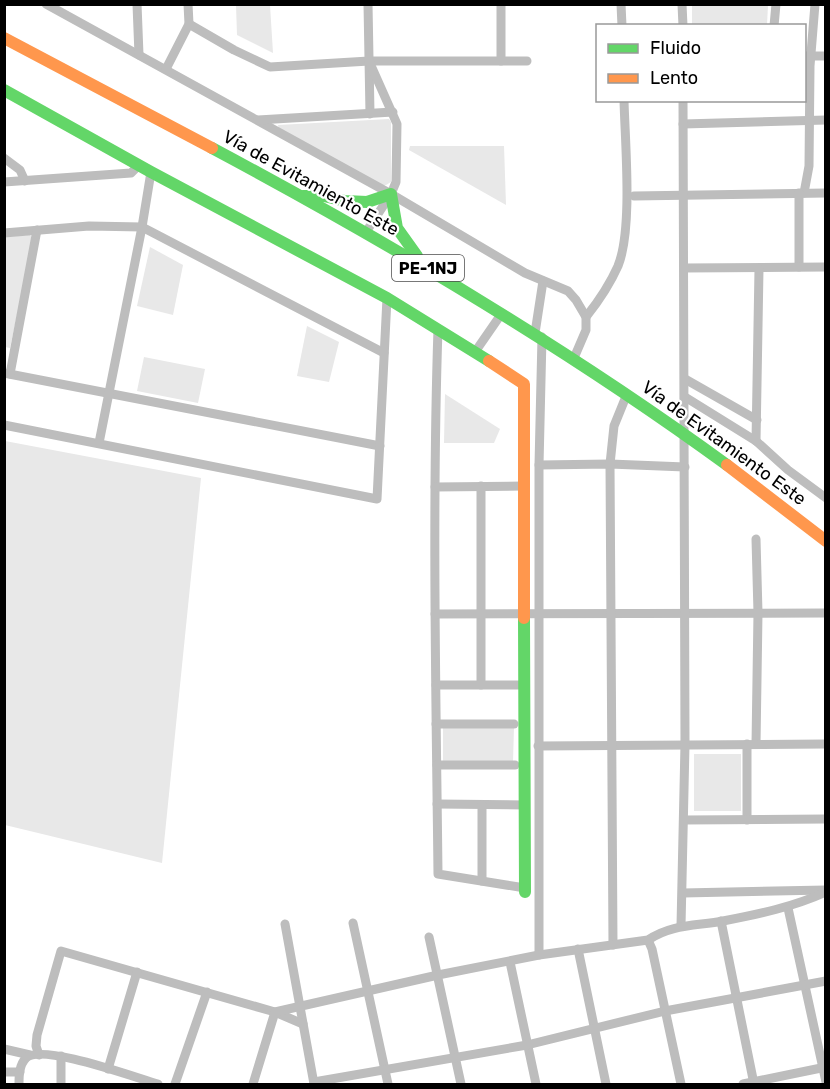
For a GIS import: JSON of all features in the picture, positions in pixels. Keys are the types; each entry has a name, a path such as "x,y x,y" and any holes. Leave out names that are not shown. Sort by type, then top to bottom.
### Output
{"main road":[{"name":"Vía de Evitamiento Este","path":"4,38 366,232 538,335 685,434 825,541"},
{"path":"4,90 151,172 387,298 524,384 525,890"},
{"path":"299,196 324,196 345,201 367,202 391,194 392,219 399,237 430,269"}],"street":[{"path":"46,4 391,194 525,273 568,291 586,317 586,330 574,358"},
{"path":"137,4 139,55"},
{"path":"166,69 189,24 188,4"},
{"path":"368,4 370,114"},
{"path":"501,4 501,61"},
{"path":"621,4 622,24"},
{"path":"682,4 683,24"},
{"path":"774,24 776,4"},
{"path":"799,267 802,193 809,166 808,56 815,4"},
{"path":"189,24 234,50 270,67 369,61 527,61"},
{"path":"808,56 825,56"},
{"path":"366,232 391,194 396,182 397,164 397,124 369,61"},
{"path":"586,317 596,305 618,266 622,250 626,197 624,102"},
{"path":"681,926 685,744 683,102"},
{"path":"257,120 393,112"},
{"path":"682,124 825,120"},
{"path":"4,158 20,170 25,181"},
{"path":"4,182 131,173 139,165"},
{"path":"99,443 151,172"},
{"path":"634,196 825,193"},
{"path":"4,233 88,226 142,227 384,353"},
{"path":"37,230 7,373 380,446"},
{"path":"684,268 825,267"},
{"path":"756,441 759,269"},
{"path":"539,955 538,335 543,281"},
{"path":"4,425 377,499 387,298"},
{"path":"475,352 502,313"},
{"path":"438,329 435,487 438,874 525,890"},
{"path":"685,379 757,420"},
{"path":"613,945 610,464 614,426 627,394"},
{"path":"685,397 756,441 788,470 825,498"},
{"path":"539,465 610,464 685,467"},
{"path":"481,486 481,685"},
{"path":"435,487 524,486"},
{"path":"747,820 758,613 756,539"},
{"path":"435,614 825,613"},
{"path":"436,685 524,685"},
{"path":"436,724 514,724"},
{"path":"538,746 825,744"},
{"path":"437,765 515,765"},
{"path":"437,804 525,805"},
{"path":"482,805 482,881"},
{"path":"684,820 825,819"},
{"path":"683,893 825,891"},
{"path":"275,1012 539,955 648,940 659,933 681,926 788,908 825,891"},
{"path":"788,908 824,1067 825,1082"},
{"path":"721,921 754,1083"},
{"path":"353,923 388,1084"},
{"path":"285,924 314,1083 527,1045 666,1011 825,981"},
{"path":"429,937 461,1084"},
{"path":"648,940 681,1084"},
{"path":"578,949 606,1084"},
{"path":"35,1055 37,1035 61,951 275,1012 303,1024"},
{"path":"510,962 536,1084"},
{"path":"108,1069 136,972"},
{"path":"175,1084 207,992"},
{"path":"253,1084 275,1012"},
{"path":"4,1049 35,1055 61,1056 108,1069 122,1079 158,1084"},
{"path":"19,1084 20,1072 25,1059 35,1055"},
{"path":"61,1056 61,1084"},
{"path":"743,1084 824,1067"},
{"path":"4,1072 20,1072"}],"shaded area":[{"path":"236,5 270,5 273,53 237,35"},
{"path":"692,5 768,5 767,24 692,24"},
{"path":"389,119 391,122 391,182 386,185 380,185 279,130 278,125"},
{"path":"410,146 504,146 506,205 409,150"},
{"path":"30,235 33,239 10,348 5,347 5,237"},
{"path":"150,247 183,265 173,315 137,306"},
{"path":"307,326 339,342 329,382 297,376"},
{"path":"144,357 205,369 198,403 137,391"},
{"path":"445,394 500,429 494,443 444,443"},
{"path":"5,441 201,478 162,863 5,825"},
{"path":"443,726 514,727 513,762 443,761"},
{"path":"694,754 741,754 741,811 694,811"}],"traffic: fast":[{"path":"4,90 151,172 387,298 489,361"},
{"path":"212,148 345,221 539,337 727,465"},
{"path":"303,196 324,196 345,201 367,202 391,194 397,228 417,256"},
{"path":"524,618 525,892"}],"traffic: slow":[{"path":"4,38 212,148"},
{"path":"489,361 524,384 524,618"},
{"path":"727,465 826,541"}]}
